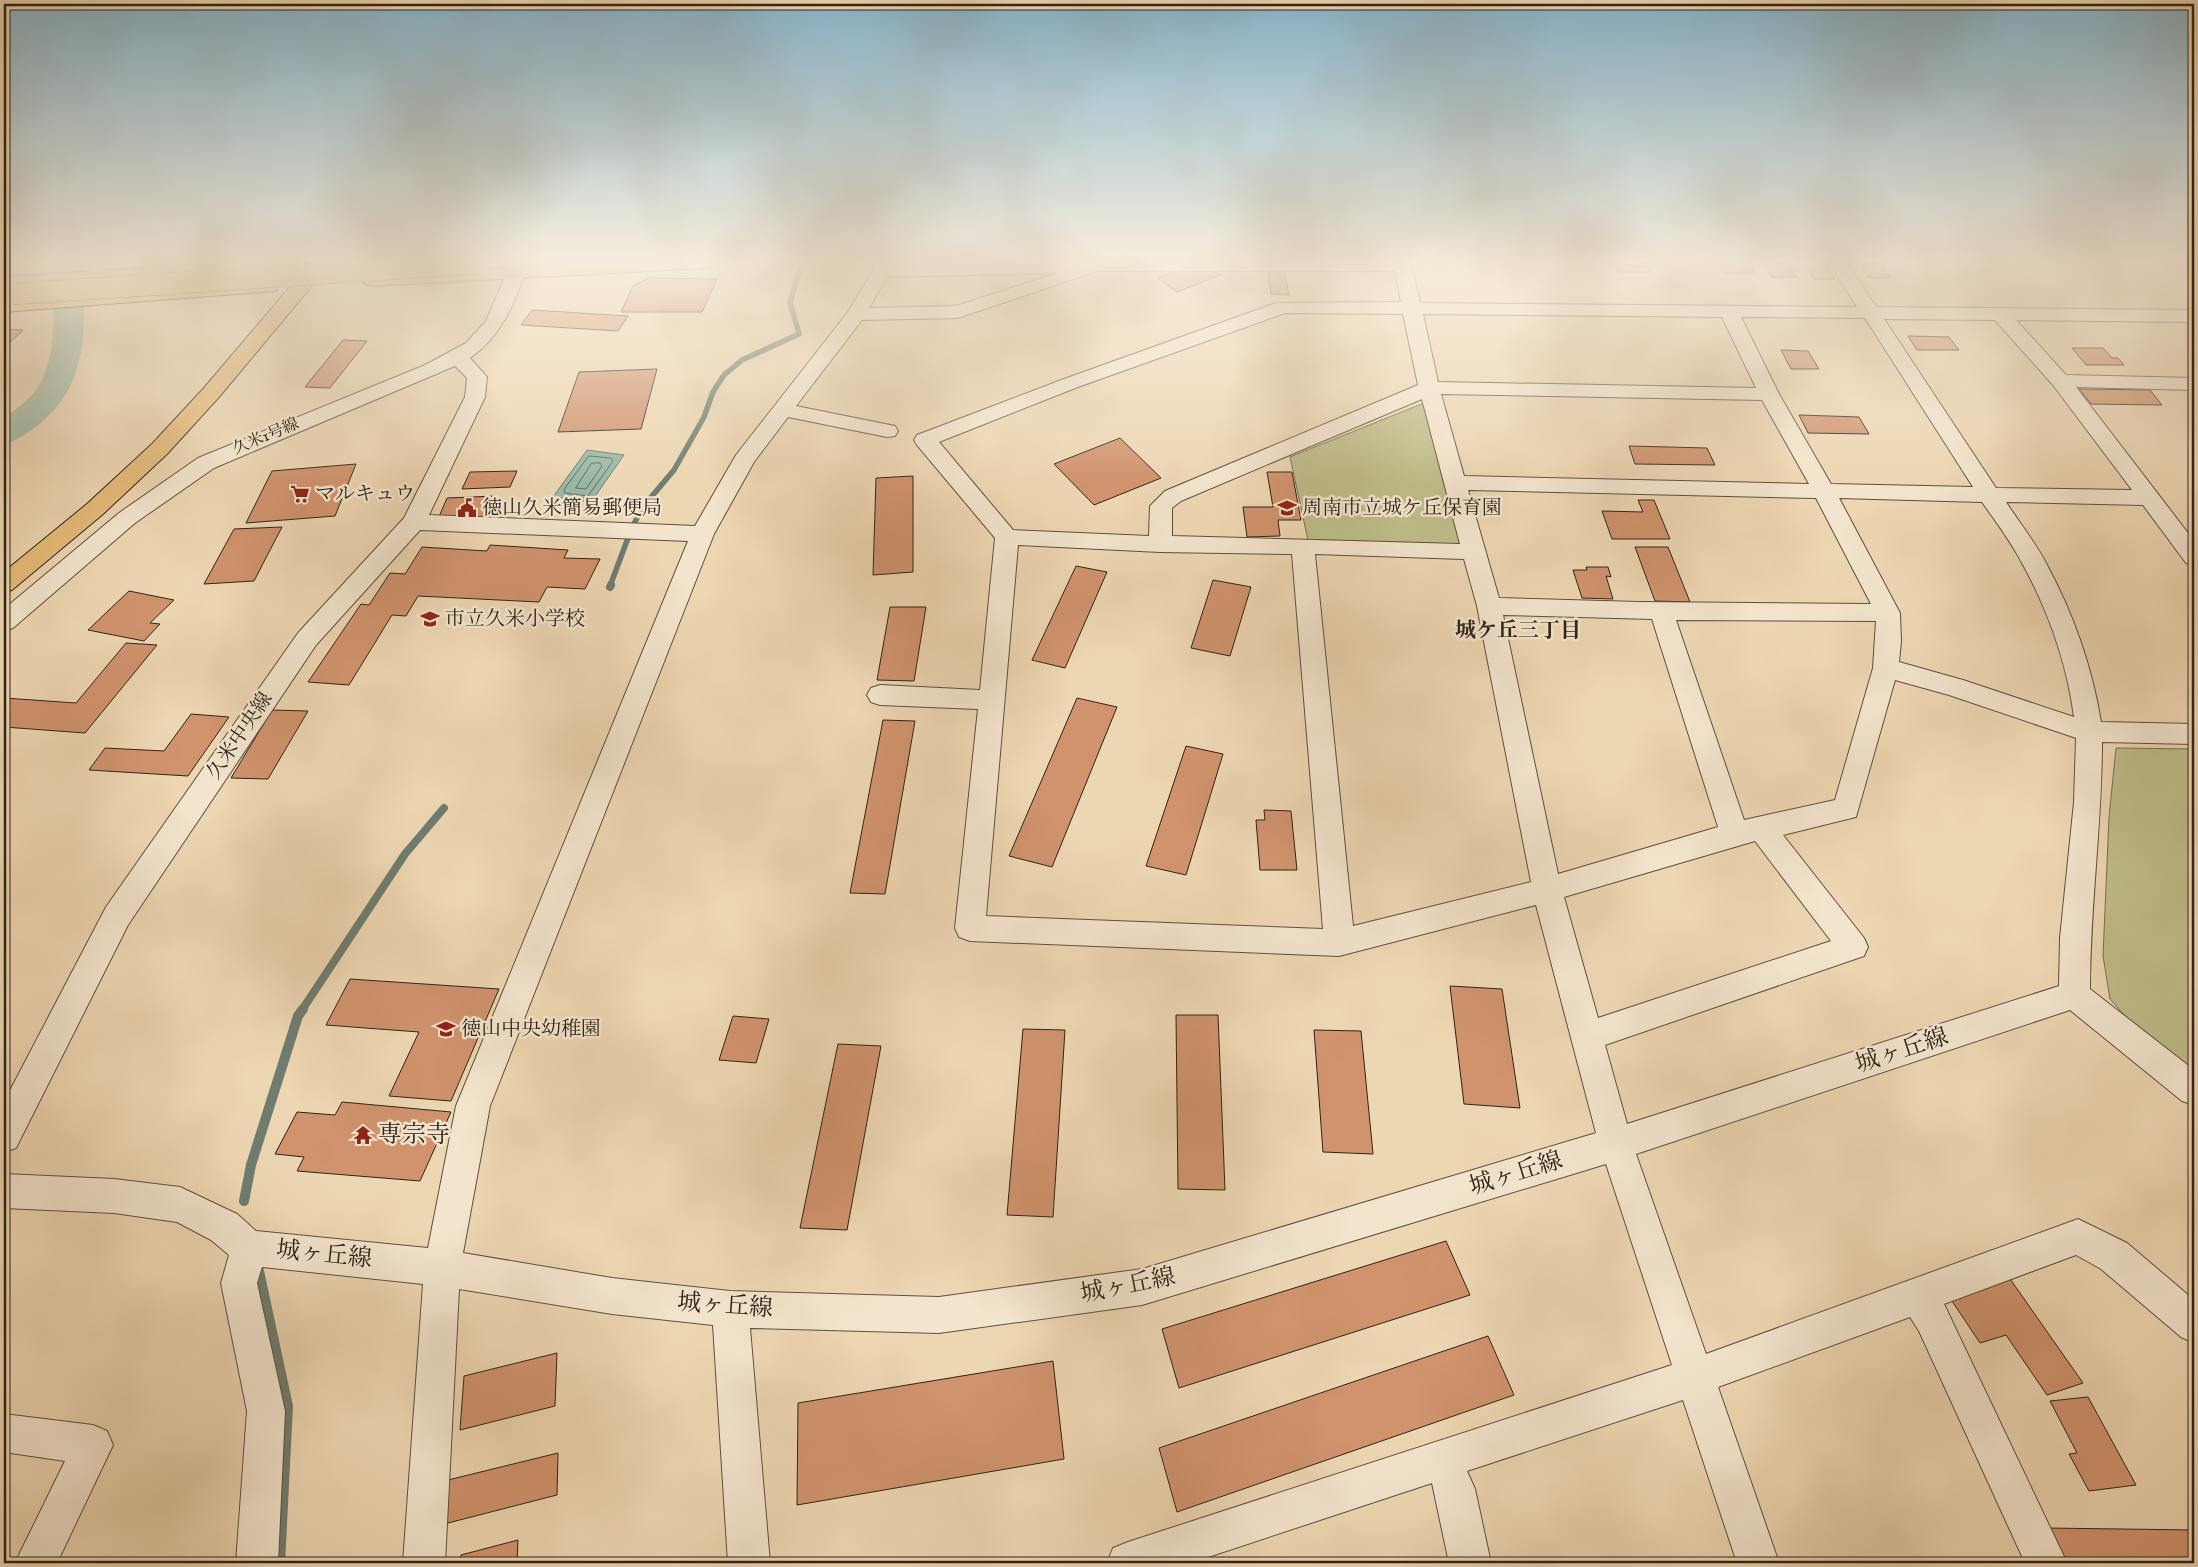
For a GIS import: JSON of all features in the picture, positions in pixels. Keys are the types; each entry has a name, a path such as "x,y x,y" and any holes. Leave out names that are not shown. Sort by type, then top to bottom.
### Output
{"highway":[{"path":"4,559 91,494 152,434 235,336"},
{"path":"4,584 49,548 132,476 180,427 258,336"}],"street":[{"name":"久米1号線","path":"4,622 143,507 177,481 206,463 418,375 457,356 484,336"},
{"path":"424,1563 442,1268 473,1106 702,534 744,460 839,336"},
{"path":"1200,336 1071,383 925,440 1007,537 970,928 1338,942 1547,890 1748,831 1846,809 1886,668 1889,641 1888,613 1769,394 1741,336"},
{"path":"1418,336 1429,388 1489,606 1547,890 1616,1144 1758,1563"},
{"path":"1887,336 2034,564 2069,640 2083,690 2089,732 2088,802 2075,938 2074,995 2194,1090"},
{"path":"2020,336 2060,381 2194,557"},
{"name":"久米中央線","path":"4,1136 117,916 307,639 414,522 475,397 478,377 457,356"},
{"path":"2060,381 2194,384"},
{"path":"1160,544 1161,506 1173,496 1429,388 1769,394"},
{"path":"782,410 887,431"},
{"path":"1456,483 1822,489 2148,498"},
{"path":"414,522 702,534"},
{"path":"1007,537 1160,544 1303,546 1474,552"},
{"path":"1303,546 1338,942"},
{"path":"1489,606 1588,611 1888,613"},
{"path":"1587,1036 1853,948 1748,831 1661,610"},
{"path":"1886,668 2089,732 2194,734"},
{"path":"880,695 992,700"},
{"name":"城ヶ丘線","path":"4,1191 114,1196 180,1205 224,1227 249,1248 442,1268 612,1296 730,1309 939,1315 1142,1288 1616,1144 2074,995"},
{"path":"1128,1563 1694,1377 2078,1237 2114,1256 2194,1324"},
{"path":"249,1248 239,1283 266,1411 257,1563"},
{"path":"1918,1296 1932,1318 2046,1563"},
{"path":"730,1309 749,1563"},
{"path":"4,1433 94,1445 36,1563"},
{"path":"1442,1460 1455,1489 1470,1563"}],"shaded area":[{"path":"1424,403 1461,544 1308,540 1290,457"},
{"path":"2116,748 2194,749 2194,1075 2147,1041 2110,999 2103,956 2109,817"}],"water":[{"path":"587,450 624,455 591,502 553,497"}],"building":[{"path":"4,336 17,336 4,348"},
{"path":"1908,336 1949,337 1959,350 1917,350"},
{"path":"343,340 367,341 330,388 305,387"},
{"path":"2072,348 2103,348 2112,358 2118,358 2124,365 2086,365"},
{"path":"1781,350 1808,351 1819,369 1791,369"},
{"path":"657,369 641,429 558,432 579,372"},
{"path":"2079,389 2150,390 2162,405 2091,404"},
{"path":"1799,415 1859,417 1869,434 1808,433"},
{"path":"1120,438 1161,478 1094,505 1054,464"},
{"path":"1629,446 1707,448 1715,465 1635,464"},
{"path":"356,464 335,516 246,523 272,471"},
{"path":"517,471 510,487 462,489 470,472"},
{"path":"1267,472 1292,472 1301,520 1278,520 1280,536 1247,537 1243,507 1273,507"},
{"path":"913,476 913,572 873,575 876,478"},
{"path":"496,496 488,517 438,519 447,498"},
{"path":"1638,500 1654,500 1670,539 1612,539 1602,511 1643,512"},
{"path":"282,527 254,581 204,584 234,529"},
{"path":"490,545 568,550 564,558 600,559 585,589 547,587 539,602 418,596 406,616 392,615 349,685 308,682 361,604 369,605 390,573 405,574 422,547 487,551"},
{"path":"1635,547 1668,547 1690,602 1655,601"},
{"path":"1076,566 1107,572 1065,668 1032,660"},
{"path":"1586,567 1608,567 1611,577 1606,576 1613,599 1582,598 1573,570 1587,570"},
{"path":"1213,580 1251,587 1230,656 1191,648"},
{"path":"129,591 174,600 150,623 160,624 144,641 88,630"},
{"path":"890,607 926,607 914,681 877,680"},
{"path":"126,643 157,645 85,733 4,727 4,698 76,703"},
{"path":"1077,698 1117,707 1052,867 1009,856"},
{"path":"272,710 308,711 268,779 231,778"},
{"path":"191,714 229,717 188,776 89,770 105,748 164,751"},
{"path":"883,720 915,721 885,894 850,893"},
{"path":"1186,746 1223,754 1186,875 1146,866"},
{"path":"1264,810 1291,811 1297,870 1260,870 1256,820 1265,820"},
{"path":"350,979 499,989 451,1101 389,1096 419,1032 326,1025"},
{"path":"1450,986 1502,989 1520,1108 1464,1104"},
{"path":"1176,1015 1218,1015 1225,1190 1178,1189"},
{"path":"733,1016 769,1019 756,1063 719,1060"},
{"path":"1023,1029 1065,1030 1053,1217 1007,1215"},
{"path":"1314,1030 1361,1031 1373,1154 1323,1152"},
{"path":"838,1044 881,1046 847,1230 800,1228"},
{"name":"専宗寺","path":"342,1102 451,1112 420,1181 297,1171 304,1157 275,1154 297,1112 335,1115"},
{"path":"1446,1241 1470,1295 1179,1388 1162,1329"},
{"path":"2008,1276 2083,1383 2047,1395 2006,1335 1980,1343 1948,1295"},
{"path":"1488,1336 1514,1395 1177,1512 1159,1448"},
{"path":"557,1353 555,1406 460,1430 464,1376"},
{"path":"1053,1361 1064,1459 797,1505 798,1403"},
{"path":"2088,1397 2136,1485 2089,1491 2069,1454 2077,1453 2050,1401"},
{"path":"558,1453 557,1495 444,1524 448,1480"},
{"path":"2046,1528 2194,1530 2194,1563 2060,1563"},
{"path":"518,1540 517,1563 460,1563 461,1555"}],"waterway":[{"path":"4,433 38,408 57,384 66,351 68,336"},
{"path":"610,586 631,530 642,508 674,470 704,417 713,392 724,375 742,360 794,336"},
{"path":"302,1010 405,854 444,808"},
{"path":"244,1201 251,1165 298,1016 303,1009"},
{"path":"259,1271 288,1406 280,1563"}],"place":[{"name":"マルキュウ","path":"300,494"},
{"name":"徳山久米簡易郵便局","path":"467,508"},
{"name":"周南市立城ケ丘保育園","path":"1287,508"},
{"name":"市立久米小学校","path":"430,619"},
{"name":"徳山中央幼稚園","path":"446,1029"},
{"name":"専宗寺","path":"363,1135"}],"district":[{"name":"城ケ丘三丁目","path":"1518,631"}]}
